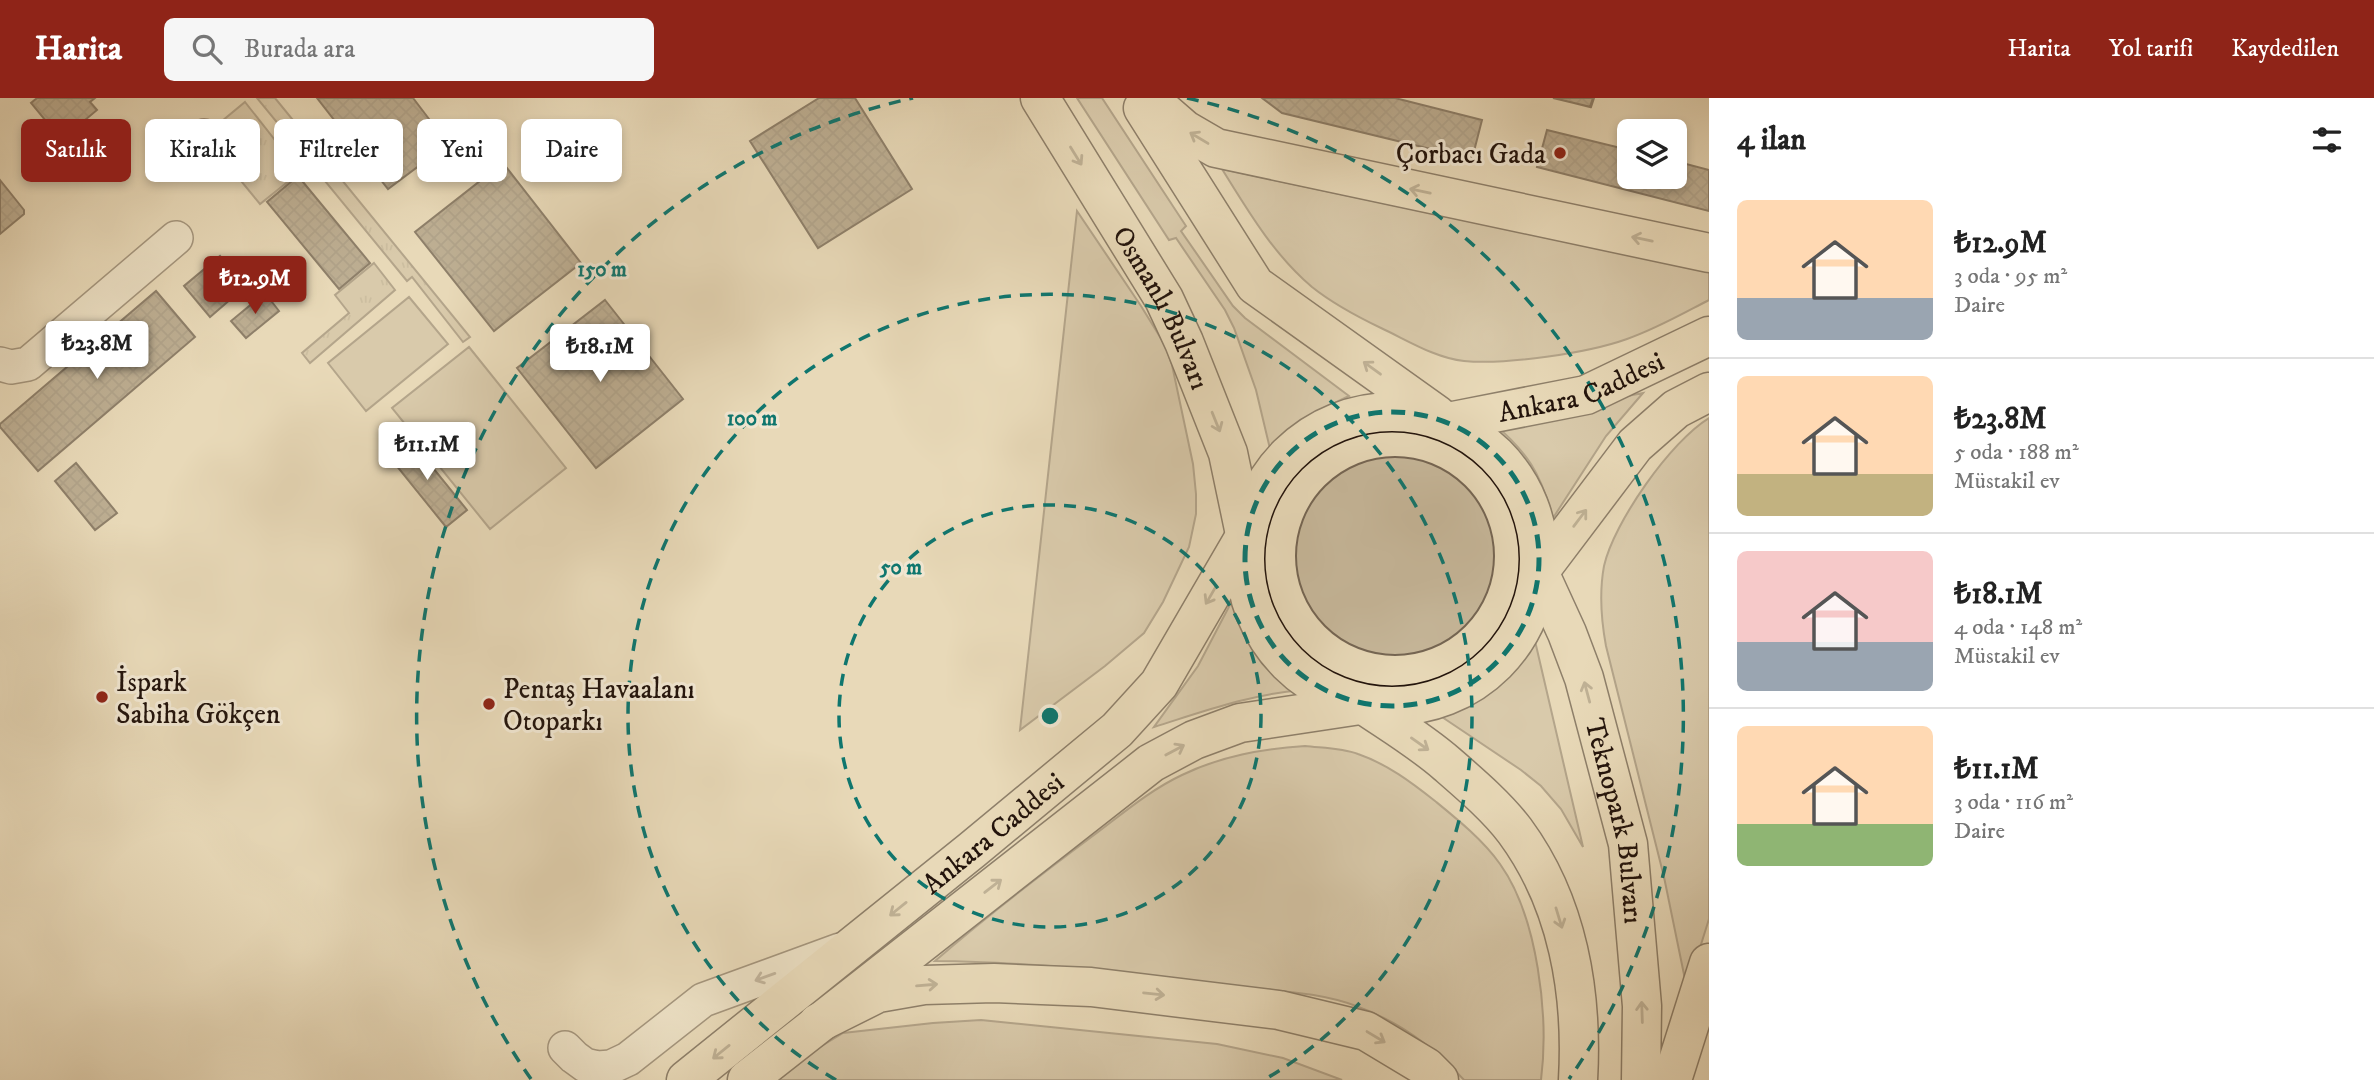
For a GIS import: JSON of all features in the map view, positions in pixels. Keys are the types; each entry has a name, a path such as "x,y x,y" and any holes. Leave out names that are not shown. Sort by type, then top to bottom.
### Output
{"main road":[{"name":"Osmanlı Bulvarı","path":"1040,98 1164,299 1228,453 1245,536"},
{"path":"1136,98 1255,285 1448,422 1484,443 1513,474 1532,512 1540,553 1539,572 1526,622 1494,667 1472,684 1447,697 1420,705 1364,705 1321,690 1285,662 1259,625 1245,582 1245,536 1260,491 1289,452 1330,425 1376,412 1421,413 1448,422"},
{"path":"1148,98 1185,130 1216,148 1709,253"},
{"name":"Ankara Caddesi","path":"1448,422 1586,395 1709,335"},
{"name":"Ankara Caddesi","path":"1539,572 1635,445 1676,409 1709,392"},
{"name":"Ankara Caddesi","path":"685,1080 1118,730 1159,684 1245,536"},
{"name":"Teknopark Bulvarı","path":"1539,572 1584,678 1628,844 1642,1006 1641,1080"},
{"path":"1364,705 1446,762 1514,829 1535,860 1549,887 1559,916 1575,981 1580,1017 1578,1080"},
{"name":"Ankara Caddesi","path":"747,1080 1150,763 1194,740 1240,723 1364,705"},
{"path":"1672,1080 1709,963"},
{"path":"818,1023 878,993 924,985 994,983 1091,987 1279,1010 1366,1031 1426,1067 1439,1080"}],"lane":[{"path":"0,364 27,364 176,238"},
{"path":"565,1048 585,1065 611,1067 628,1059 703,1000 852,946"}],"highlighted area":[{"path":"1376,412 1421,413 1484,443 1513,474 1532,512 1540,553 1526,622 1512,646 1472,684 1420,705 1364,705 1321,690 1285,662 1259,625 1245,581 1245,536 1273,470 1308,437"}],"green space":[{"path":"257,98 275,98 292,119 274,119"},
{"path":"1077,98 1102,98 1186,226 1181,231 1233,306 1245,318 1349,396 1307,420 1271,453 1256,390 1225,310 1176,238 1169,240"},
{"path":"245,102 258,119 224,119"},
{"path":"260,121 274,139 274,182 288,182 260,204 242,182 260,182"},
{"path":"1222,169 1709,272 1709,300 1638,335 1591,349 1502,361 1453,359 1421,348 1363,319 1312,287 1274,247"},
{"path":"326,182 344,182 470,337 463,342 412,277 407,281"},
{"path":"1077,211 1165,345 1172,365 1193,464 1196,514 1189,547 1163,602 1144,633 1020,730"},
{"path":"374,263 395,290 310,363 302,353 349,313 335,295"},
{"path":"409,297 448,344 366,411 328,363"},
{"path":"469,347 566,468 490,529 392,408"},
{"path":"1643,393 1606,436 1553,518 1531,464 1492,422"},
{"path":"1709,418 1709,919 1687,989 1664,877 1606,646 1602,586 1604,566 1610,548 1646,484 1678,445"},
{"path":"1395,457 1433,465 1465,486 1486,518 1494,556 1486,594 1465,626 1433,647 1395,655 1357,647 1325,626 1304,594 1296,556 1304,518 1325,486 1357,465"},
{"path":"1233,599 1266,650 1302,690 1245,700 1154,727 1198,666"},
{"path":"1535,641 1583,847 1561,809 1541,786 1436,713 1497,682 1514,668"},
{"path":"1305,746 1352,752 1389,768 1461,823 1500,864 1524,911 1538,968 1543,1027 1541,1080 1464,1080 1428,1046 1401,1027 1371,1012 1327,998 1086,969 935,961 1053,866 1136,803 1170,781 1227,758 1257,751"},
{"path":"981,1020 1217,1044 1283,1058 1342,1080 778,1080 820,1047 843,1033"}],"building":[{"path":"37,98 95,98 90,102 97,110 86,119 44,119 31,103"},
{"path":"317,98 413,98 429,119 417,119 417,167 403,178 403,119 333,119"},
{"path":"819,98 855,98 912,189 818,248 750,141"},
{"path":"1262,98 1395,98 1482,120 1472,159 1282,113"},
{"path":"1553,98 1594,98 1591,107"},
{"path":"1554,98 1593,98 1590,107"},
{"path":"1547,130 1617,147 1617,187 1537,167"},
{"path":"1687,164 1709,170 1709,211 1623,189 1687,189"},
{"path":"507,168 581,263 494,331 415,232 479,182 507,182"},
{"path":"0,180 24,210 24,214 0,234"},
{"path":"291,182 303,182 370,263 339,289 267,202"},
{"path":"383,182 397,182 388,189"},
{"path":"220,256 246,286 210,317 184,286"},
{"path":"156,291 195,337 38,471 0,424"},
{"path":"265,293 279,311 246,338 231,321"},
{"path":"605,300 683,399 596,468 517,368"},
{"path":"408,437 467,510 446,527 387,454"},
{"path":"76,463 117,513 95,530 55,481"}],"place":[{"name":"Çorbacı Gada","path":"1560,153"},
{"name":"İspark Sabiha Gökçen","path":"102,697"},
{"name":"Pentaş Havaalanı Otoparkı","path":"489,704"}]}
